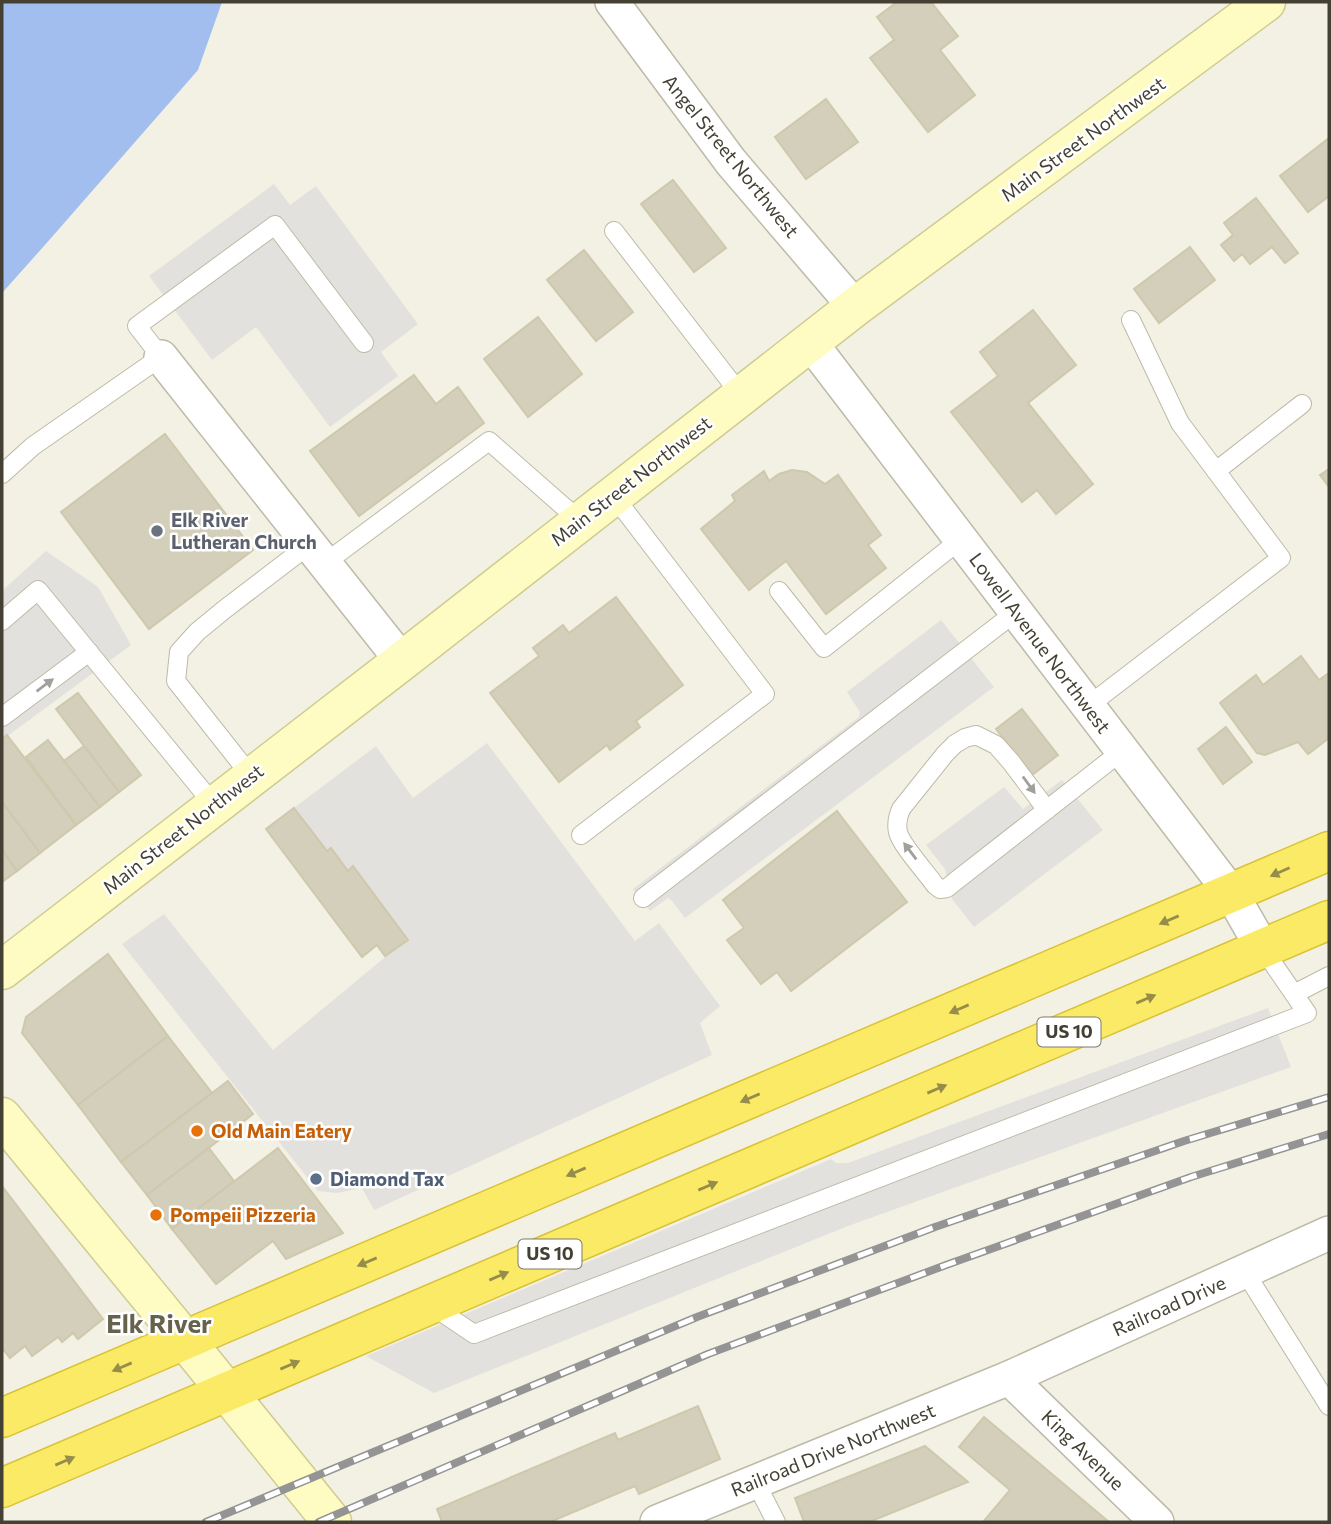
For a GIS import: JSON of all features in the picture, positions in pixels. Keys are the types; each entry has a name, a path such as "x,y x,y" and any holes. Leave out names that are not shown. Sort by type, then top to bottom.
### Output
{"highway":[{"path":"2,1418 1329,850"},
{"name":"US 10","path":"2,1488 1329,920"}],"street":[{"name":"Angel Street Northwest","path":"612,2 731,162 855,307"},
{"name":"Main Street Northwest","path":"2,970 855,307 1266,2"},
{"name":"Lowell Avenue Northwest","path":"810,342 1231,893 1264,949"},
{"path":"161,357 402,660"},
{"path":"2,1116 332,1522"},
{"name":"Railroad Drive","path":"1009,1378 1329,1233"},
{"name":"Railroad Drive Northwest","path":"657,1522 1009,1378"},
{"name":"King Avenue","path":"1009,1378 1157,1522"}],"lane":[{"path":"2,474 33,446 161,357 137,326 275,225 364,343"},
{"path":"614,231 741,395"},
{"path":"1088,706 1281,558 1180,423 1131,320"},
{"path":"1216,471 1302,404"},
{"path":"251,776 176,681 178,652 225,609 317,554 489,441 580,521"},
{"path":"581,835 765,694 612,495"},
{"path":"779,591 824,649 960,540"},
{"path":"2,621 38,590 214,805"},
{"path":"643,898 1016,611"},
{"path":"2,717 89,652"},
{"path":"1047,810 996,745 976,735 955,744 945,754 901,809 897,818 897,831 935,885 940,889 947,888 1047,810 1122,751"},
{"path":"431,1305 474,1334 1307,1013 1264,949"},
{"path":"1294,994 1329,976"},
{"path":"1245,1272 1329,1406"},
{"path":"755,1481 776,1522"}],"shaded area":[{"path":"274,184 290,205 316,186 418,324 381,352 398,376 330,427 256,327 212,360 149,276"},
{"path":"46,551 98,587 131,645 2,740 2,591"},
{"path":"941,620 994,687 685,918 668,898 650,911 633,889 859,717 860,712 847,692"},
{"path":"487,743 635,941 659,923 720,1006 700,1023 712,1055 374,1210 362,1188 337,1193 318,1191 122,944 164,914 273,1050 407,939 352,867 348,871 327,851 294,808 376,746 413,798"},
{"path":"1062,780 1103,830 974,927 952,899 945,869 926,845 1004,787 1023,809"},
{"path":"1268,1008 1291,1067 848,1226 434,1393 366,1356 831,1159 836,1163 848,1163"}],"water":[{"path":"2,2 222,2 198,70 2,293"}],"building":[{"path":"897,2 931,2 958,36 940,50 975,95 928,132 870,58 894,40 877,17"},
{"path":"826,99 858,142 806,179 775,137"},
{"path":"1329,138 1329,196 1308,212 1280,176"},
{"path":"673,180 726,248 694,272 641,204"},
{"path":"1256,198 1298,253 1285,263 1272,247 1250,264 1242,254 1234,261 1221,245 1233,235 1224,223"},
{"path":"1190,247 1215,280 1159,323 1134,289"},
{"path":"584,250 633,312 596,341 547,280"},
{"path":"1033,310 1076,365 1028,403 1093,484 1056,514 1037,490 1022,502 951,412 998,376 980,352"},
{"path":"538,317 582,374 528,417 484,359"},
{"path":"414,375 436,404 458,387 484,423 359,516 310,451"},
{"name":"Elk River Lutheran Church","path":"165,434 253,550 149,629 61,512"},
{"path":"1329,469 1329,487 1320,475"},
{"path":"792,470 807,472 825,484 838,475 881,535 868,545 886,568 826,614 786,561 749,590 701,529 735,501 732,495 764,471 769,481"},
{"path":"616,597 683,685 636,721 640,727 610,750 607,745 559,782 490,693 539,656 533,648 563,625 569,633"},
{"path":"1301,656 1319,680 1329,673 1329,738 1308,754 1298,742 1265,755 1257,753 1220,703 1256,675 1263,685"},
{"path":"78,693 141,775 119,792 56,709"},
{"path":"1022,709 1058,755 1032,775 996,729"},
{"path":"1226,727 1252,762 1223,784 1198,749"},
{"path":"7,735 76,825 40,853 2,802 2,739"},
{"path":"48,740 100,807 76,825 26,757"},
{"path":"84,746 119,792 100,807 64,761"},
{"path":"2,802 40,853 17,871 2,850"},
{"path":"294,808 327,851 331,848 348,871 353,866 408,940 385,956 377,945 362,957 266,829"},
{"path":"837,811 907,902 791,991 777,972 761,984 727,940 744,928 723,900"},
{"path":"2,850 17,871 2,882"},
{"path":"108,954 168,1036 78,1105 22,1033 26,1017"},
{"path":"168,1036 212,1093 121,1162 78,1105"},
{"name":"Old Main Eatery","path":"228,1081 253,1114 147,1195 121,1162"},
{"path":"209,1148 234,1181 172,1229 147,1195"},
{"path":"278,1148 343,1233 286,1259 273,1241 216,1284 172,1229"},
{"path":"2,1186 103,1319 78,1339 73,1333 62,1342 58,1337 32,1356 25,1346 10,1358 2,1348"},
{"path":"698,1406 720,1459 639,1494 635,1486 550,1522 442,1522 437,1509 615,1433 618,1440"},
{"path":"984,1417 1109,1522 983,1522 1010,1490 959,1447"},
{"path":"925,1446 968,1482 869,1522 804,1522 795,1498"}],"railway":[{"path":"206,1522 697,1317 935,1227 1184,1141 1329,1097"},
{"path":"319,1522 708,1354 1191,1177 1329,1134"}],"place":[{"name":"Elk River Lutheran Church","path":"157,531"},
{"name":"Old Main Eatery","path":"197,1131"},
{"name":"Diamond Tax","path":"316,1179"},
{"name":"Pompeii Pizzeria","path":"156,1215"}],"district":[{"name":"Elk River","path":"159,1324"}]}
